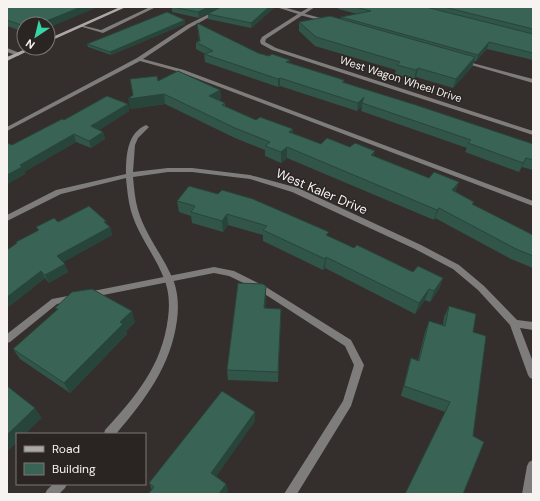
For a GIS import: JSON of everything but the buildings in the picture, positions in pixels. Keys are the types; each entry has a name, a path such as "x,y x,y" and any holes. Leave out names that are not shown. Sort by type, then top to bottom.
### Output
{"main road":[{"path":"56,37 124,7"}],"street":[{"path":"81,26 101,32 154,7"},
{"path":"7,129 139,59 189,26 226,7"},
{"path":"278,7 330,22"},
{"path":"302,14 313,7"},
{"name":"West Wagon Wheel Drive","path":"302,14 264,38 262,41 263,43 274,49 533,133"},
{"path":"139,59 182,71 533,204"},
{"path":"458,59 533,81"},
{"path":"110,433 149,387 168,342 172,322 172,297 169,278 136,217 128,175 131,147 136,137 146,127"},
{"name":"West Kaler Drive","path":"7,218 59,192 128,175 168,170 192,170 250,177 295,190 411,244 456,267 481,288 514,323"},
{"path":"7,339 55,301 169,278 214,270 231,273 263,289 348,344 359,366 347,402 290,494"},
{"path":"533,326 514,323 533,375"},
{"path":"528,494 533,466"},
{"path":"51,494 60,485"}]}
